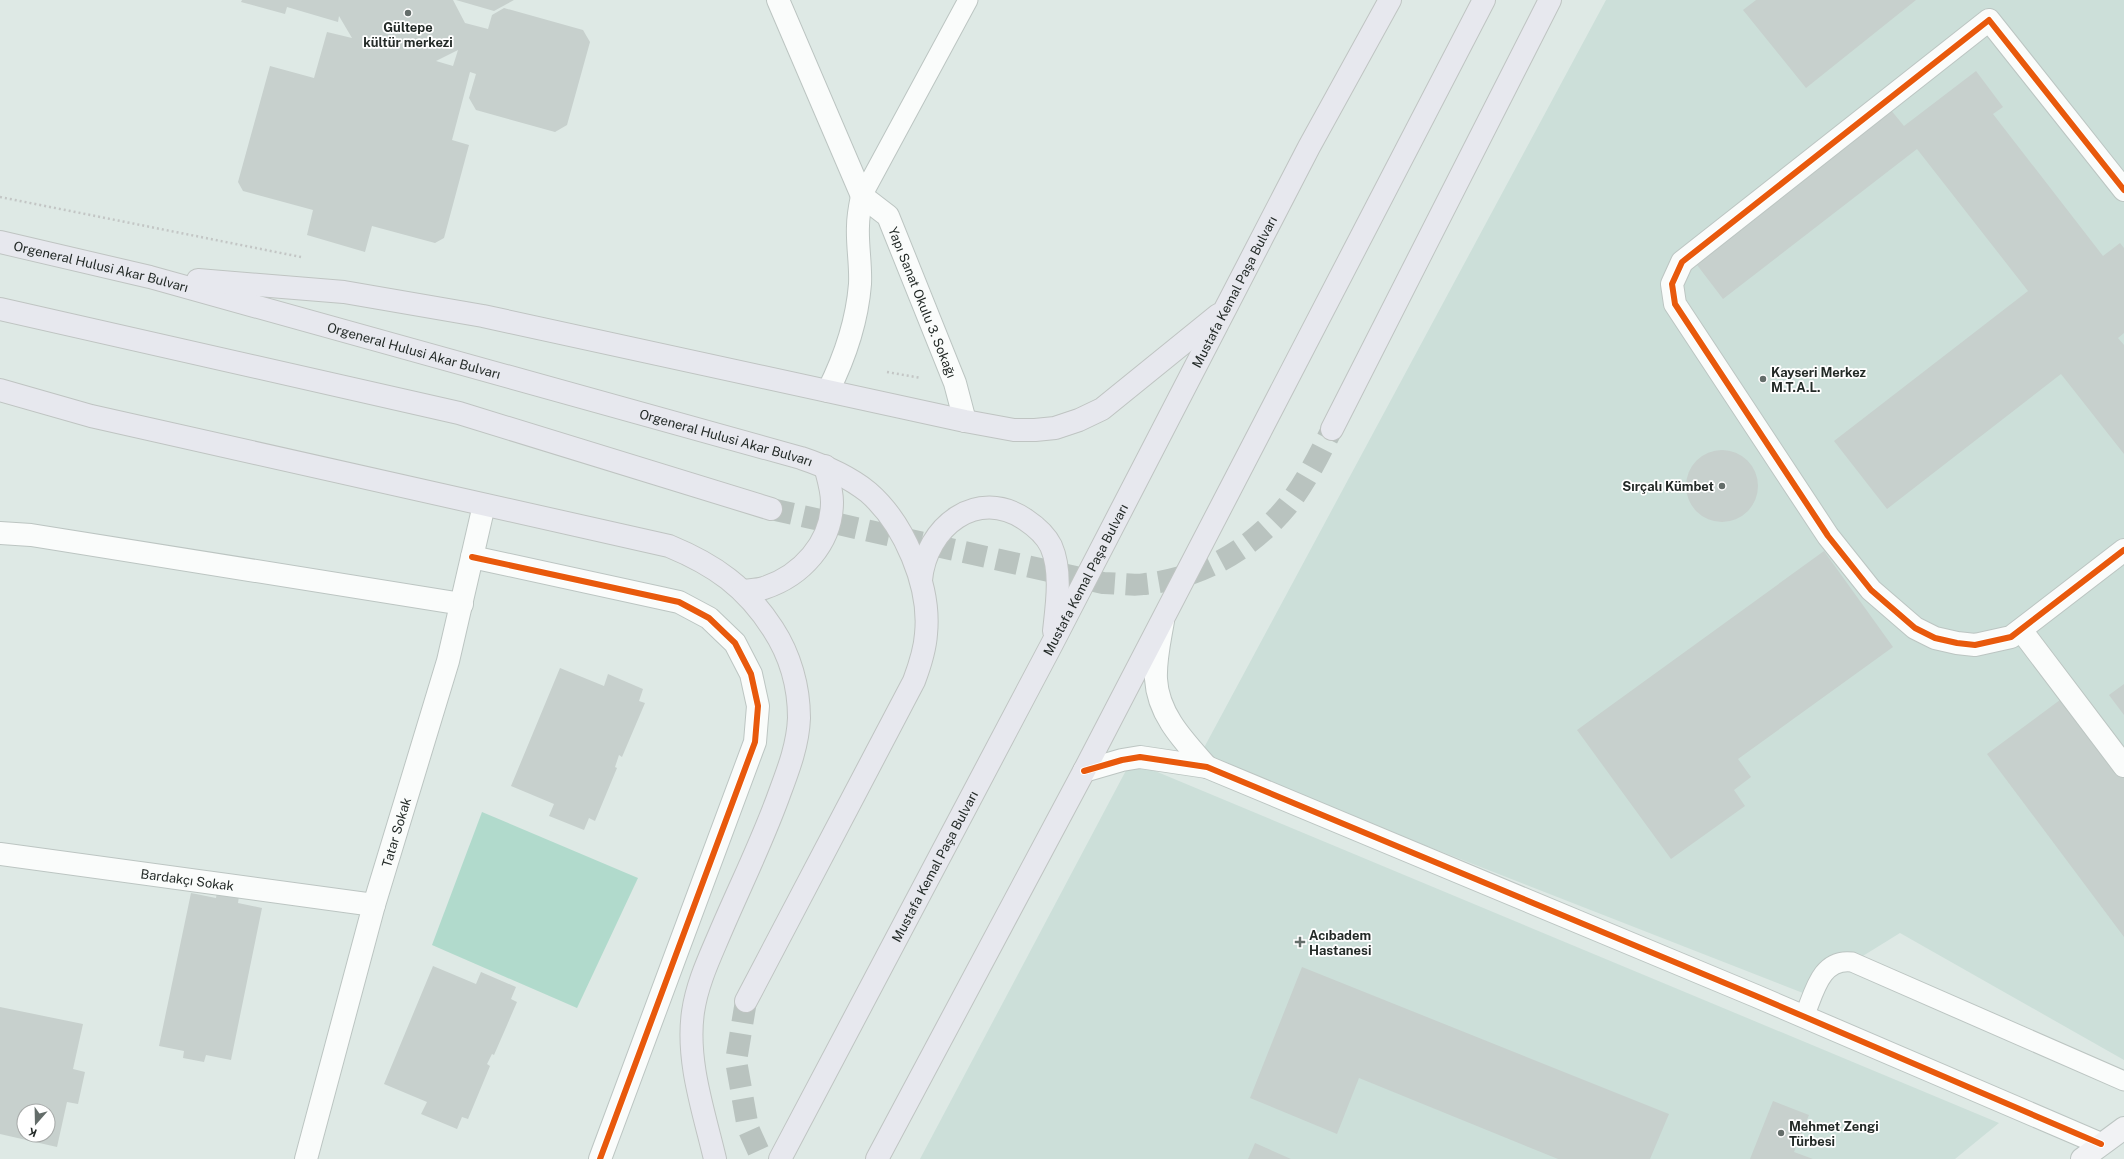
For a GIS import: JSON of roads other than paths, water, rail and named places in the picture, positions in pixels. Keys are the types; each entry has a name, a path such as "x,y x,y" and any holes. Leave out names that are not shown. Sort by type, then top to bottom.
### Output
{"main road":[{"name":"Mustafa Kemal Paşa Bulvarı","path":"780,1159 1052,644 1308,147 1390,0"},
{"path":"877,1159 1084,771 1484,0"},
{"path":"1332,429 1550,0"},
{"name":"Orgeneral Hulusi Akar Bulvarı","path":"0,242 150,277 825,466 848,478 868,493 886,512 904,539 913,557 921,583"},
{"path":"150,277 344,292 483,316 965,421 1014,430 1055,428 1079,420 1102,409 1224,311"},
{"path":"0,309 459,413 771,509"},
{"path":"0,390 91,416 669,546 709,564 743,591 762,612 777,635 789,661 795,680 799,719 796,746 780,793 704,970 693,1012 691,1033 693,1063 715,1159"},
{"path":"743,591 763,588 782,581 799,570 813,556 823,540 832,503 830,485 825,466"},
{"path":"746,1001 914,680 923,657 926,632 921,583 922,567 927,551 946,525 970,510 986,507 1002,508 1017,513 1041,533 1051,545 1056,560 1056,610 1052,644"}],"street":[{"name":"Yapı Sanat Okulu 3. Sokağı","path":"778,0 862,196 888,216 955,383 965,421"},
{"path":"2124,190 1989,20 1682,262 1672,284 1674,304 1828,536 1871,590 1915,628 1935,638 1975,645 2011,637 2124,550"},
{"path":"828,391 841,365 851,338 857,311 860,255 858,226 862,196"},
{"name":"Tatar Sokak","path":"306,1159 374,905 448,661 484,505"},
{"path":"0,533 31,535 462,604"},
{"path":"472,557 679,602 709,618 736,643 751,674 758,706 755,742 600,1159"},
{"path":"1163,617 1156,678 1159,698 1166,716 1177,732 1207,767"},
{"path":"2021,630 2124,766"},
{"path":"1084,771 1122,760 1140,757 1207,767 1804,1017 2101,1144"},
{"name":"Bardakçı Sokak","path":"0,854 374,905"},
{"path":"2082,1159 2124,1128"}],"lane":[{"path":"862,196 968,0"},
{"path":"1804,1017 1824,971 1836,963 1852,962 2124,1081"}],"tunnel":[{"path":"771,509 1103,583 1135,585 1145,584 1166,581 1206,568 1242,548 1258,535 1274,521 1295,496 1312,468 1332,429"},
{"path":"746,1001 736,1061 748,1128 762,1159"}],"place":[{"name":"Gültepe kültür merkezi","path":"408,13"},
{"name":"Kayseri Merkez M.T.A.L.","path":"1763,379"},
{"name":"Sırçalı Kümbet","path":"1722,486"},
{"name":"Acıbadem Hastanesi","path":"1300,942"},
{"name":"Mehmet Zengi Türbesi","path":"1781,1133"}]}
